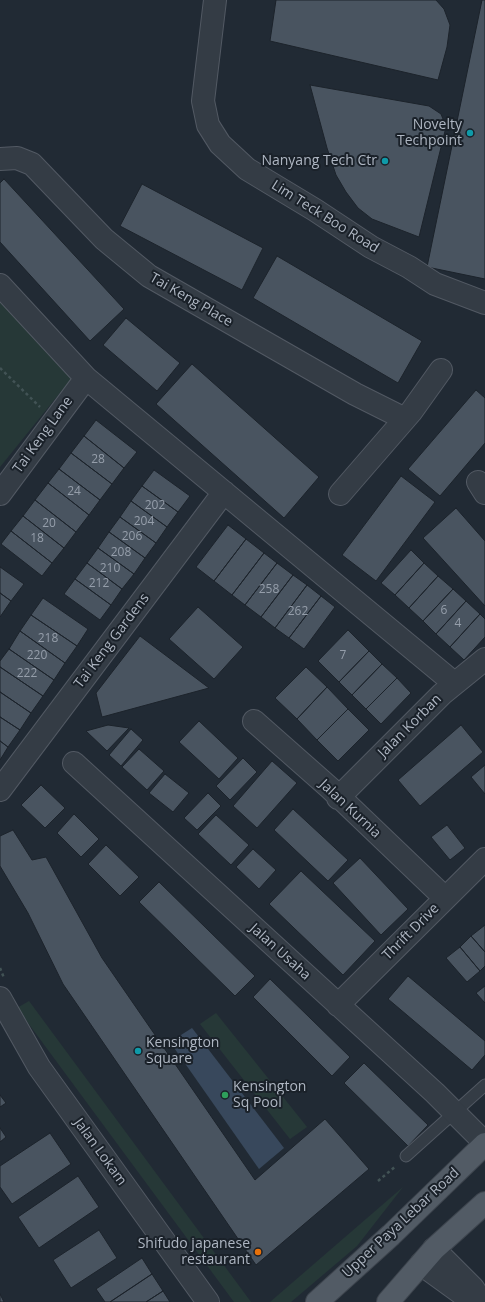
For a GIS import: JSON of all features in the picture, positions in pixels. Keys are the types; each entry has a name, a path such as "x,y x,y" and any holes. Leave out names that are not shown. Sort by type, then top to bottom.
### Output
{"main road":[{"name":"Upper Paya Lebar Road","path":"317,1302 391,1235 485,1143"},
{"path":"388,1302 428,1257 485,1204"}],"street":[{"name":"Lim Teck Boo Road","path":"215,0 203,101 208,125 220,144 247,170 316,210 371,247 435,284 485,303"},
{"name":"Tai Keng Place","path":"0,160 17,158 32,164 104,239 149,276 355,394 405,419"},
{"path":"0,285 86,378 454,683"},
{"path":"340,494 405,419 441,370"},
{"name":"Tai Keng Lane","path":"0,494 86,378"},
{"name":"Tai Keng Gardens","path":"0,790 224,492"},
{"name":"Jalan Korban","path":"338,798 454,683 485,659"},
{"name":"Jalan Kurnia","path":"254,721 445,898"},
{"name":"Jalan Usaha","path":"74,763 454,1112 485,1143"},
{"name":"Thrift Drive","path":"338,1005 485,859"},
{"name":"Jalan Lokam","path":"1,1002 38,1067 208,1302"},
{"path":"428,1257 473,1302"},
{"path":"428,1257 473,1288 482,1302"}],"lane":[{"path":"406,1156 485,1085"}],"path":[{"path":"0,368 43,410"},
{"path":"378,1181 406,1156"}],"shaded area":[{"path":"0,298 72,378 0,467"},
{"path":"29,1001 251,1302 234,1302 17,1008"},
{"path":"216,1013 307,1127 290,1139 200,1024"},
{"path":"403,1187 357,1246 291,1302 270,1302"}],"water":[{"name":"Kensington Sq Pool","path":"192,1028 284,1148 259,1169 170,1042"}],"building":[{"path":"276,0 436,0 444,9 450,25 447,47 438,80 270,41"},
{"name":"Novelty Techpoint","path":"482,0 485,0 485,279 427,267"},
{"name":"Nanyang Tech Ctr","path":"310,85 429,106 441,114 445,124 445,131 419,237 372,219 358,208 346,192 336,175"},
{"path":"4,179 124,309 90,341 0,242 0,183"},
{"path":"142,184 263,248 242,290 120,226"},
{"path":"277,256 422,341 398,383 253,298"},
{"path":"126,318 180,363 157,391 103,345"},
{"path":"192,364 319,477 284,518 156,404"},
{"path":"476,390 485,398 485,443 440,496 408,469"},
{"path":"96,420 137,452 124,468 84,436"},
{"path":"84,436 124,468 112,484 71,453"},
{"path":"71,453 112,484 100,500 59,469"},
{"path":"59,469 100,500 89,515 48,483"},
{"path":"154,470 190,496 178,512 142,486"},
{"path":"401,476 435,502 376,581 342,555"},
{"path":"48,483 89,515 76,532 35,500"},
{"path":"142,486 178,512 167,527 131,501"},
{"path":"35,500 76,532 64,548 23,516"},
{"path":"131,501 167,527 156,543 120,517"},
{"path":"456,508 485,541 485,606 423,538"},
{"path":"23,516 64,548 52,563 11,531"},
{"path":"120,517 156,543 145,558 109,532"},
{"path":"228,525 246,539 214,581 196,567"},
{"path":"11,531 52,563 42,576 1,544"},
{"path":"109,532 145,558 134,574 98,548"},
{"path":"246,539 264,553 232,595 214,581"},
{"path":"98,548 134,574 122,589 87,563"},
{"path":"411,550 424,563 395,595 381,583"},
{"path":"264,553 277,563 245,605 232,595"},
{"path":"87,563 122,589 111,605 75,579"},
{"path":"277,563 293,575 261,617 245,605"},
{"path":"424,563 438,576 409,608 395,595"},
{"path":"0,567 24,584 11,601 0,593"},
{"path":"293,575 307,585 275,628 261,617"},
{"path":"438,576 453,589 423,621 409,608"},
{"path":"75,579 111,605 100,620 64,594"},
{"path":"307,585 321,596 289,638 275,628"},
{"path":"453,589 466,601 436,634 423,621"},
{"path":"0,593 11,601 0,617"},
{"path":"321,596 335,607 304,649 289,638"},
{"path":"43,598 88,629 77,646 31,615"},
{"path":"466,601 480,614 450,647 436,634"},
{"path":"198,607 243,647 214,679 169,639"},
{"path":"480,614 485,619 485,637 464,660 450,647"},
{"path":"31,615 77,646 65,663 20,631"},
{"path":"348,630 369,651 339,682 318,661"},
{"path":"20,631 65,663 54,680 9,649"},
{"path":"140,636 209,688 102,717 96,693"},
{"path":"9,649 54,680 43,696 0,667 0,661"},
{"path":"369,651 382,664 352,695 339,682"},
{"path":"382,664 397,678 366,709 352,695"},
{"path":"0,667 43,696 31,713 0,692"},
{"path":"306,667 327,687 297,719 275,698"},
{"path":"397,678 411,693 381,724 366,709"},
{"path":"327,687 348,709 317,740 297,719"},
{"path":"0,692 31,713 20,730 0,717"},
{"path":"348,709 369,730 338,761 317,740"},
{"path":"0,717 20,730 8,747 0,741"},
{"path":"199,721 238,758 219,779 179,742"},
{"path":"108,725 129,728 107,751 86,731"},
{"path":"461,725 483,752 420,806 398,780"},
{"path":"131,729 143,740 121,766 109,755"},
{"path":"0,741 8,747 0,760"},
{"path":"139,749 164,771 147,790 122,767"},
{"path":"243,758 257,772 230,800 216,786"},
{"path":"272,761 297,783 257,828 233,806"},
{"path":"485,765 485,794 471,777"},
{"path":"165,774 189,793 173,812 149,793"},
{"path":"41,785 65,808 45,828 21,805"},
{"path":"208,793 221,806 197,830 184,818"},
{"path":"293,809 348,860 328,881 274,830"},
{"path":"74,814 99,839 81,857 57,833"},
{"path":"216,815 249,845 231,865 198,834"},
{"path":"447,825 465,848 450,860 431,837"},
{"name":"Kensington Square","path":"13,830 32,860 46,857 102,958 255,1180 325,1119 369,1169 256,1265 63,984 28,913 0,866 0,836"},
{"path":"106,845 139,877 120,896 88,864"},
{"path":"253,849 276,870 259,889 236,867"},
{"path":"360,858 408,909 381,935 333,883"},
{"path":"301,871 375,941 343,975 269,904"},
{"path":"159,882 255,976 235,996 139,902"},
{"path":"485,925 485,952 471,936"},
{"path":"471,936 485,952 485,966 480,971 460,947"},
{"path":"460,947 480,971 467,982 446,958"},
{"path":"408,976 485,1041 485,1055 472,1070 388,999"},
{"path":"270,979 350,1057 332,1076 253,997"},
{"path":"485,986 485,1003 476,993"},
{"path":"364,1063 428,1125 408,1146 344,1083"},
{"path":"0,1095 6,1103 0,1107"},
{"path":"0,1128 6,1137 0,1142"},
{"path":"50,1133 71,1164 12,1204 0,1187 0,1166"},
{"path":"78,1176 99,1207 39,1248 18,1217"},
{"path":"99,1230 117,1258 71,1288 53,1260"},
{"path":"142,1258 152,1274 110,1302 105,1302 96,1289"},
{"path":"152,1274 163,1291 146,1302 110,1302"},
{"path":"163,1291 170,1302 146,1302"},
{"path":"0,1294 4,1302 0,1302"}],"place":[{"name":"Novelty Techpoint","path":"470,133"},
{"name":"Nanyang Tech Ctr","path":"385,161"},
{"name":"Kensington Square","path":"138,1051"},
{"name":"Kensington Sq Pool","path":"225,1095"},
{"name":"Shifudo japanese restaurant","path":"258,1252"}]}
